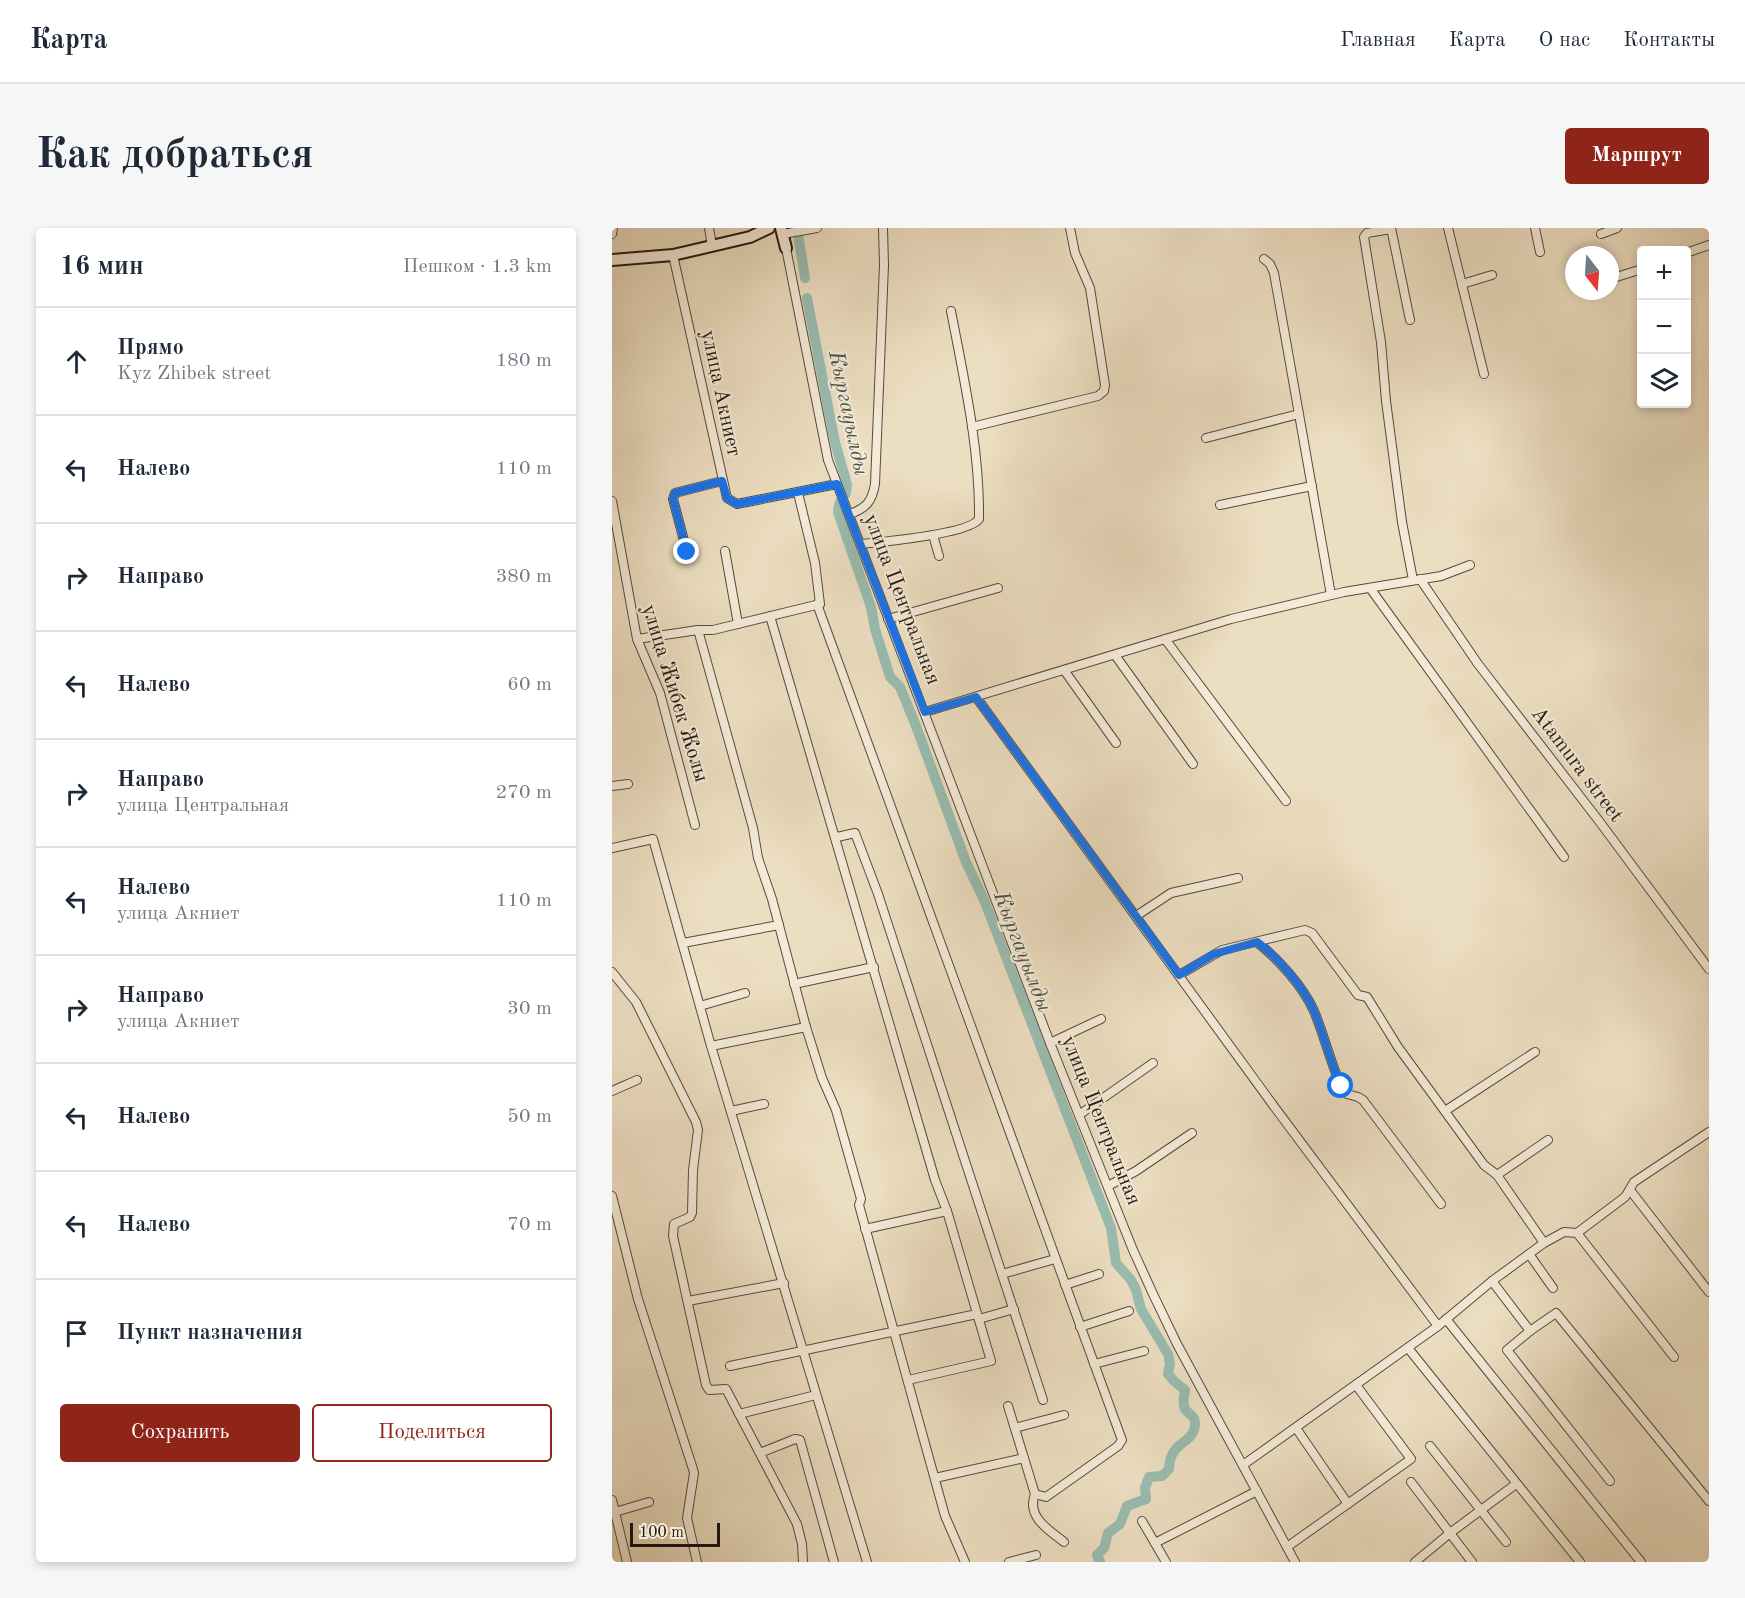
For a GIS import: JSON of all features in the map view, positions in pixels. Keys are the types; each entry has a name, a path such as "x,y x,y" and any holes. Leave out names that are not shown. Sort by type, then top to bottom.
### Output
{"main road":[{"path":"612,260 673,255 750,237 770,228"},
{"name":"улица Центральная","path":"782,231 786,248"}],"street":[{"path":"612,234 613,228"},
{"path":"709,228 712,246"},
{"path":"782,231 817,228"},
{"path":"848,511 864,509 870,503 875,484 884,265 883,228"},
{"path":"972,427 1098,396 1104,392 1105,385 1090,288 1075,253 1070,228"},
{"path":"1410,320 1391,228 1367,233 1364,237 1381,342 1386,401 1402,522 1417,580"},
{"path":"1448,228 1484,374"},
{"path":"1535,228 1540,252"},
{"path":"1601,234 1617,228"},
{"path":"1691,251 1709,245"},
{"name":"улица Центральная","path":"786,248 828,460 1050,1043 1152,1294 1295,1562"},
{"name":"улица Акниет","path":"673,255 727,498 737,504 839,488"},
{"path":"1264,258 1274,273 1331,595"},
{"path":"1619,276 1637,269"},
{"path":"1462,284 1492,275"},
{"path":"861,544 933,535 972,526 979,519 972,427 951,311"},
{"path":"1206,438 1299,414"},
{"path":"687,552 673,499 675,493 722,481"},
{"path":"1220,505 1312,486"},
{"path":"637,639 713,630 820,604 815,563 798,493"},
{"name":"улица Жибек Жолы","path":"612,501 637,639 660,693 695,825"},
{"path":"933,535 939,556"},
{"path":"725,551 738,624"},
{"path":"925,712 1231,620 1331,595 1441,576 1470,565"},
{"name":"Atamura street","path":"1417,580 1709,969"},
{"path":"888,619 998,588"},
{"path":"1370,588 1564,857"},
{"path":"816,604 1122,1440 1118,1446 1046,1497 1035,1494"},
{"path":"770,616 837,837 935,1180 947,1211 991,1361 908,1380"},
{"path":"698,630 753,828 758,858 806,1027 822,1078 836,1110 861,1199 859,1205 865,1229 945,1516 965,1562"},
{"path":"1165,639 1286,801"},
{"path":"1115,655 1193,764"},
{"path":"1064,670 1116,743"},
{"path":"976,697 1438,1326"},
{"path":"612,786 628,784"},
{"path":"837,837 855,833 878,894 1043,1400"},
{"path":"612,848 653,839 711,1046 867,1562"},
{"path":"1136,916 1171,893 1238,878"},
{"path":"683,943 778,925"},
{"path":"1179,975 1214,954 1305,930 1312,933 1358,995 1367,997 1398,1047 1484,1165 1497,1176 1544,1243"},
{"path":"1257,942 1298,983 1314,1011 1341,1086 1347,1094 1358,1096 1363,1100 1441,1204"},
{"path":"794,984 874,967"},
{"path":"612,972 636,1002 698,1130 693,1170 692,1213 690,1217 674,1224 673,1236 706,1385 709,1390 726,1389 797,1524 802,1544 803,1562"},
{"path":"700,1006 745,993"},
{"path":"1050,1043 1101,1019"},
{"path":"711,1046 806,1027"},
{"path":"1445,1111 1535,1052"},
{"path":"1079,1115 1154,1063"},
{"path":"612,1091 638,1080"},
{"path":"731,1111 764,1104"},
{"path":"1243,1465 1438,1326 1492,1281 1544,1243 1564,1232 1577,1233 1625,1197 1634,1182 1709,1132"},
{"path":"1108,1186 1136,1171 1192,1133"},
{"path":"1497,1176 1548,1140"},
{"path":"1630,1190 1709,1292"},
{"path":"612,1196 638,1299 694,1473 687,1518 697,1562"},
{"path":"865,1229 947,1211"},
{"path":"1577,1233 1674,1357"},
{"path":"1529,1254 1553,1288"},
{"path":"1002,1274 1055,1259"},
{"path":"1065,1285 1099,1274"},
{"path":"1492,1281 1530,1331"},
{"path":"688,1301 784,1283"},
{"path":"730,1366 894,1331 1014,1310"},
{"path":"1080,1327 1129,1311"},
{"path":"1610,1481 1507,1350 1556,1313 1709,1501"},
{"path":"1446,1320 1641,1562"},
{"path":"1408,1348 1580,1562"},
{"path":"1094,1364 1144,1351"},
{"path":"1287,1547 1411,1459 1356,1385"},
{"path":"739,1414 816,1395"},
{"path":"1008,1406 1035,1494 1033,1509 1040,1524 1064,1542"},
{"path":"1015,1428 1064,1415"},
{"path":"1296,1428 1348,1504"},
{"path":"760,1453 795,1439 800,1440 834,1562"},
{"path":"1430,1446 1506,1542"},
{"path":"935,1478 1024,1458"},
{"path":"1411,1482 1472,1562"},
{"path":"1415,1562 1516,1484"},
{"path":"1155,1543 1257,1491"},
{"path":"612,1500 627,1562"},
{"path":"615,1512 649,1502"},
{"path":"1142,1521 1166,1562"},
{"path":"1009,1562 1036,1556"}],"waterway":[{"path":"797,228 805,278"},
{"name":"Кыргауылды","path":"807,298 835,442 847,484 846,493 839,504 838,512 871,607 875,629 890,677 900,687 916,726 966,862 984,900 1111,1228 1116,1263 1131,1280 1141,1309 1168,1354 1170,1363 1168,1374 1185,1390 1184,1407 1195,1422 1190,1436 1173,1453 1169,1469 1162,1476 1149,1477 1145,1488 1146,1499 1127,1506 1120,1524 1108,1533 1104,1548 1097,1555 1100,1562"}],"route":[{"path":"687,552 673,499 675,493 722,481 727,498 737,504 837,484 925,712 976,697 1179,975 1222,950 1257,942 1267,950 1298,983 1314,1011 1341,1086"}]}
